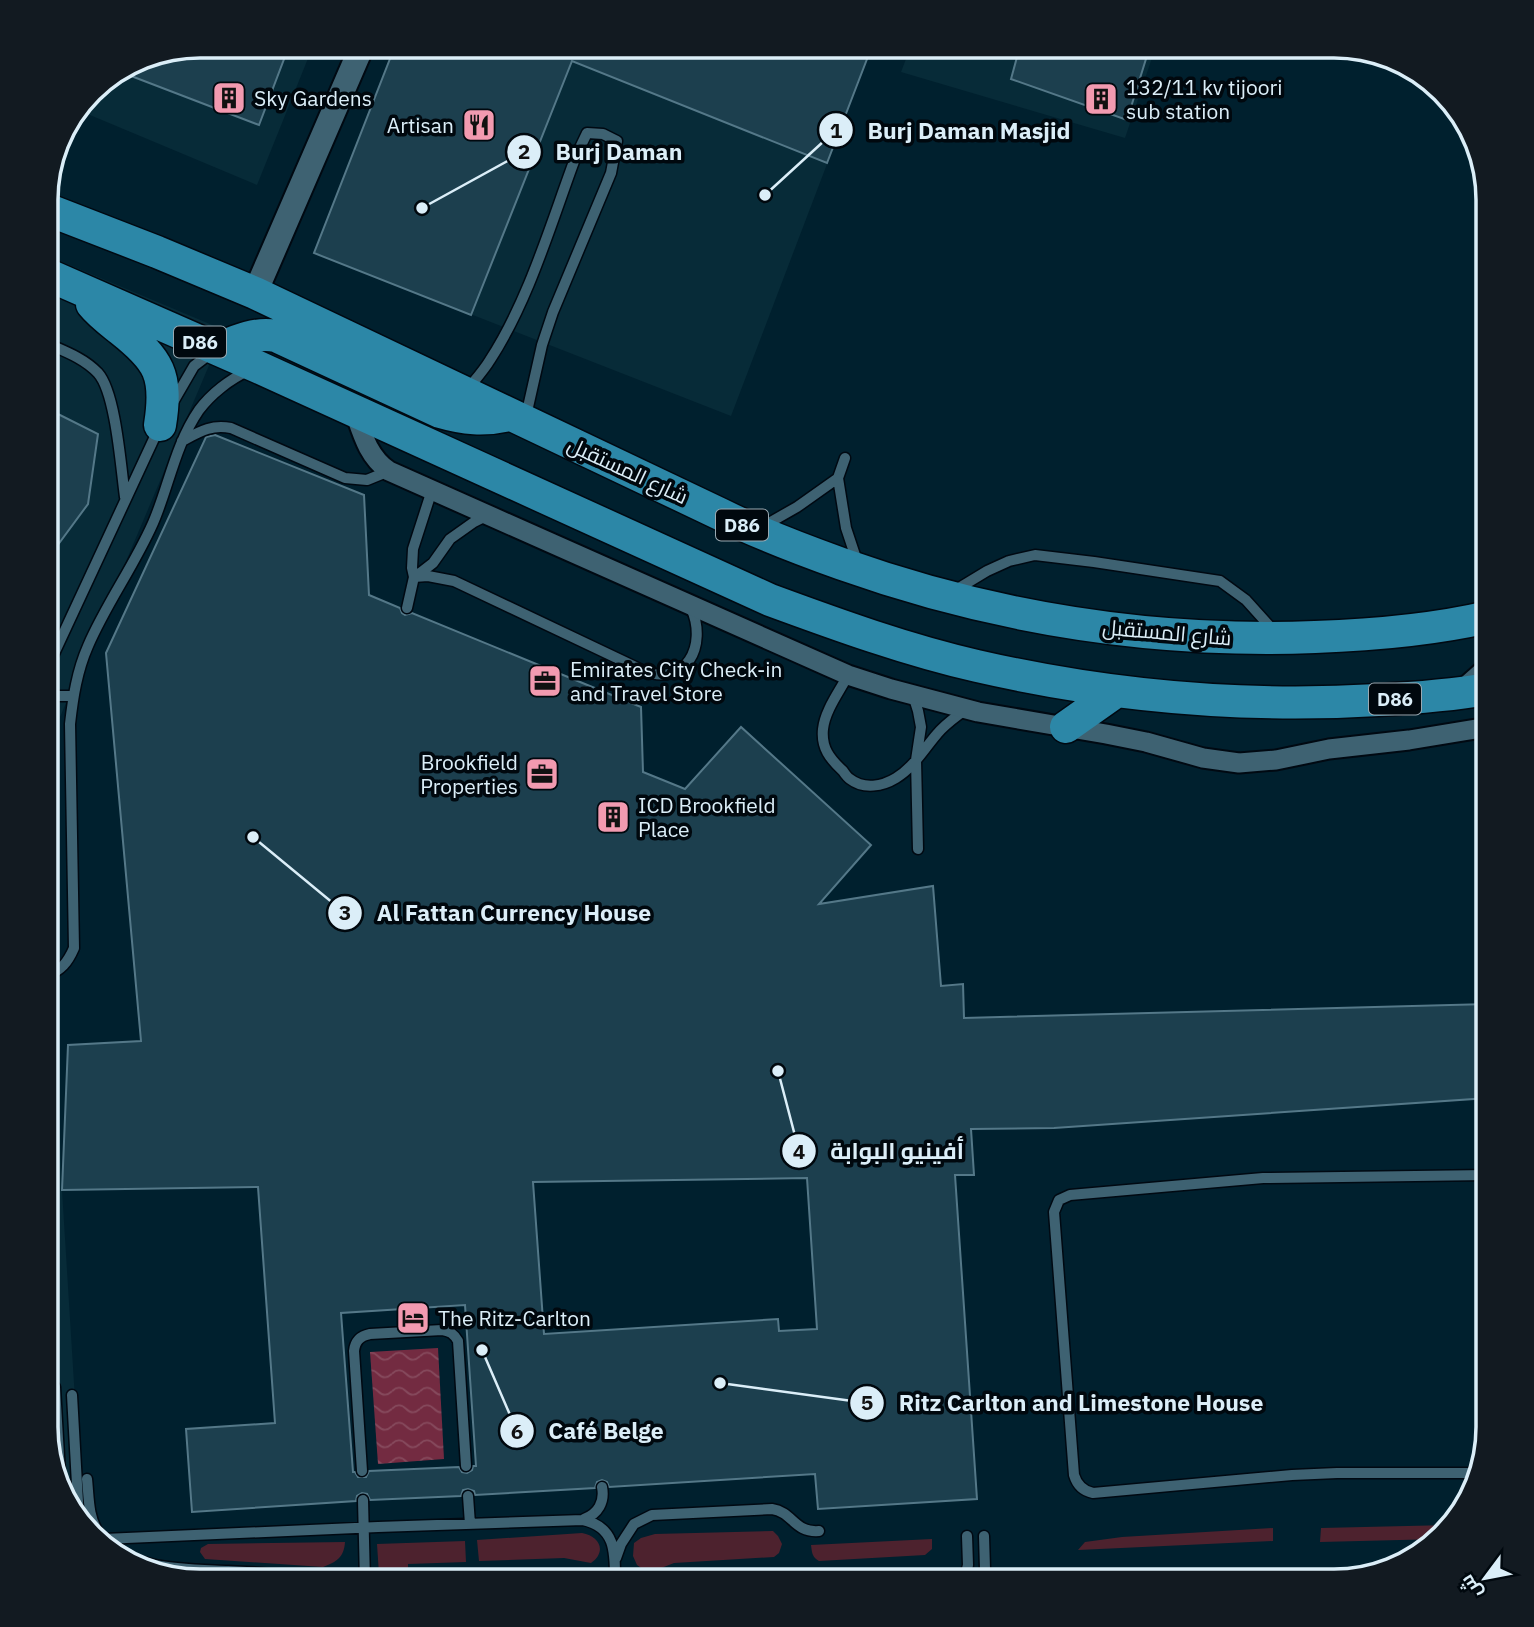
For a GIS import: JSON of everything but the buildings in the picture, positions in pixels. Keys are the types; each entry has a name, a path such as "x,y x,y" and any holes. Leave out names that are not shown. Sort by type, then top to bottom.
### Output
{"main road":[{"name":"شارع المستقبل","path":"58,214 255,293 753,531 895,583 1038,617 1145,632 1213,637 1281,639 1348,636 1476,619"},
{"name":"D86","path":"58,279 749,590 838,625 906,647 976,666 1046,680 1117,691 1226,700 1301,703 1408,698 1475,691"},
{"path":"84,291 95,308 145,349 156,365 171,433"},
{"path":"217,349 255,335 276,336 440,412 476,420 518,418"},
{"path":"1066,727 1117,691"}],"street":[{"path":"255,293 357,58"},
{"path":"354,411 370,453 389,471 848,675 913,695 966,709 1146,742 1212,760 1239,763 1276,760 1476,729"}],"lane":[{"path":"464,393 489,362 522,301 587,133 603,134 617,141 611,173 553,312 532,384 518,418"},
{"path":"58,348 86,363 103,379 116,425 126,499"},
{"path":"58,970 74,948 70,723 73,696 88,646 152,525 171,433 194,366 217,349"},
{"path":"58,645 126,499 171,433 230,381 258,367"},
{"path":"171,433 224,427 345,478 368,480 389,471"},
{"path":"845,458 838,478 846,528 861,571"},
{"path":"753,531 797,507 838,478"},
{"path":"407,608 414,577 412,550 432,490"},
{"path":"414,577 433,563 450,539 488,515"},
{"path":"945,596 987,571 1009,561 1035,555 1094,562 1220,581 1246,600 1281,639"},
{"path":"414,577 428,576 454,581 642,670 660,675 679,671 686,666 696,646 697,623 690,605"},
{"path":"848,675 826,717 823,743 834,764 850,779 867,786 889,782 898,777 916,760 938,731 966,709"},
{"path":"913,695 920,727 916,760 918,849"},
{"path":"58,696 73,696"},
{"path":"1468,1473 1318,1474 1099,1493 1083,1489 1074,1475 1054,1212 1059,1200 1070,1195 1263,1178 1476,1175"},
{"path":"362,1471 354,1351 358,1339 370,1334 442,1330 449,1331 458,1340 466,1466"},
{"path":"72,1395 77,1497"},
{"path":"87,1479 90,1512 94,1522"},
{"path":"583,1520 600,1508 603,1487"},
{"path":"468,1496 470,1524"},
{"path":"363,1500 365,1569"},
{"path":"83,1507 90,1512"},
{"path":"615,1562 621,1544 634,1524 652,1515 772,1509 782,1512 800,1527 819,1531"},
{"path":"112,1539 583,1520 593,1522 608,1535 614,1553 615,1569"},
{"path":"967,1536 967,1569"},
{"path":"984,1536 985,1569"}],"shaded area":[{"path":"200,58 308,58 257,185 87,114 121,82 154,65"},
{"path":"390,58 867,58 731,416 314,253"},
{"path":"906,58 1152,58 1125,138 901,72"},
{"path":"58,260 224,330 58,722"},
{"path":"58,1082 62,1190 81,1504 65,1473 58,1437"},
{"path":"1437,1525 1421,1539 1320,1542 1321,1528"},
{"path":"1273,1528 1273,1541 1078,1550 1085,1542 1122,1537"},
{"path":"773,1531 782,1544 779,1553 774,1557 674,1563 659,1569 643,1569 637,1565 633,1556 634,1543 655,1534"},
{"path":"582,1533 593,1537 599,1545 599,1554 591,1563 564,1558 479,1561 477,1540"},
{"path":"932,1539 932,1549 925,1555 819,1561 813,1554 811,1545"},
{"path":"465,1541 466,1562 408,1564 408,1569 379,1569 377,1544"},
{"path":"345,1542 339,1558 323,1567 205,1559 200,1552 201,1548 208,1544"}],"water":[{"path":"438,1348 444,1459 378,1464 370,1352"}],"place":[{"name":"Sky Gardens","path":"229,98"},
{"name":"132/11 kv tijoori sub station","path":"1101,99"},
{"name":"Artisan","path":"479,125"},
{"name":"Burj Daman Masjid","path":"765,195"},
{"name":"Burj Daman","path":"422,208"},
{"name":"Emirates City Check-in and Travel Store","path":"545,681"},
{"name":"Brookfield Properties","path":"542,774"},
{"name":"ICD Brookfield Place","path":"613,817"},
{"name":"Al Fattan Currency House","path":"253,837"},
{"name":"أفينيو البوابة","path":"778,1071"},
{"name":"The Ritz-Carlton","path":"413,1318"},
{"name":"Café Belge","path":"482,1350"},
{"name":"Ritz Carlton and Limestone House","path":"720,1383"}]}
